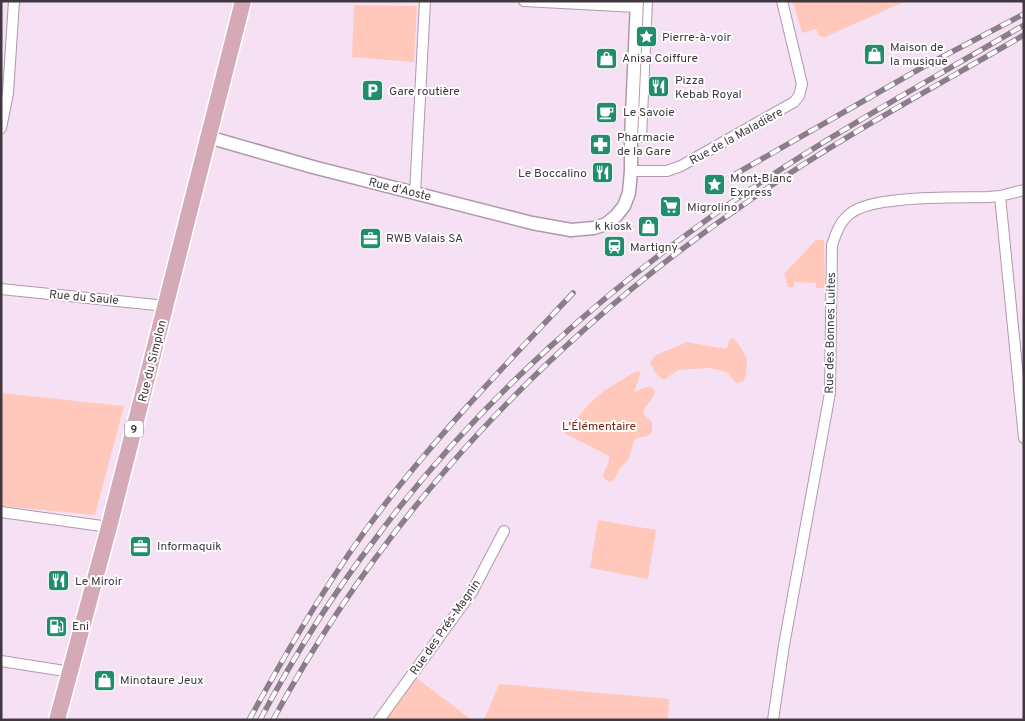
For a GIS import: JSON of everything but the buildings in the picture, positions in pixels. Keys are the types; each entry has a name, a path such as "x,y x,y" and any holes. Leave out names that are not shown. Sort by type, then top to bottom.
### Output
{"main road":[{"name":"Rue du Simplon","path":"57,720 110,527 243,1"}],"street":[{"path":"1,128 8,92 14,1"},
{"path":"415,194 425,1"},
{"path":"524,1 641,3"},
{"name":"Rue de la Maladière","path":"632,171 667,171 681,166 794,102 799,96 802,84 782,1"},
{"path":"641,3 642,138"},
{"path":"632,171 631,139 641,3"},
{"name":"Rue d'Aoste","path":"208,137 415,194 564,229 582,230 594,228 611,220 624,206 629,193 632,171"},
{"name":"Rue des Bonnes Luites","path":"773,720 784,645 830,393 832,246 839,225 851,212 866,205 890,200 1000,196 1024,190"},
{"path":"1000,196 1024,438"},
{"name":"Rue du Saule","path":"1,289 166,306"},
{"path":"1,512 110,527"},
{"name":"Rue des Prés-Magnin","path":"379,720 472,592 504,530"},
{"path":"1,661 71,672"}],"green space":[{"path":"793,1 906,1 825,37 819,36 816,29 802,33"},
{"path":"354,5 417,6 414,62 352,57"},
{"path":"816,240 824,240 825,288 816,288 816,283 794,282 794,287 788,287 784,274"},
{"path":"733,338 747,359 746,375 743,381 737,383 726,372 707,368 678,370 664,380 657,375 650,364 656,355 687,342 726,349 729,340"},
{"name":"L'Élémentaire","path":"635,372 641,372 634,392 647,387 655,391 643,413 652,422 652,432 648,436 637,438 634,441 629,459 620,468 614,480 610,482 603,475 609,461 609,456 564,433 590,403 605,390"},
{"path":"1,393 124,406 95,515 1,506"},
{"path":"598,520 656,530 648,579 590,568"},
{"path":"415,677 472,720 383,720"},
{"path":"499,684 669,699 668,720 484,720"}],"railway":[{"path":"732,176 923,67 1024,14"},
{"path":"260,720 314,626 376,538 416,487 459,438 552,345 652,261 757,185 856,123 1024,25"},
{"path":"273,720 318,642 368,568 423,497 482,430 544,367 610,307 680,250 753,198 853,134 1024,35"},
{"path":"249,720 314,607 369,525 410,472 455,420 573,293"}],"place":[{"name":"Pierre-à-voir","path":"646,37"},
{"name":"Maison de la musique","path":"874,54"},
{"name":"Anisa Coiffure","path":"606,58"},
{"name":"Pizza Kebab Royal","path":"659,87"},
{"name":"Gare routière","path":"373,91"},
{"name":"Le Savoie","path":"607,112"},
{"name":"Pharmacie de la Gare","path":"601,144"},
{"name":"Le Boccalino","path":"603,173"},
{"name":"Mont-Blanc Express","path":"714,185"},
{"name":"Migrolino","path":"671,207"},
{"name":"k kiosk","path":"648,226"},
{"name":"RWB Valais SA","path":"370,238"},
{"name":"Martigny","path":"614,247"},
{"name":"Informaquik","path":"141,546"},
{"name":"Le Miroir","path":"59,581"},
{"name":"Eni","path":"56,626"},
{"name":"Minotaure Jeux","path":"104,680"}]}
